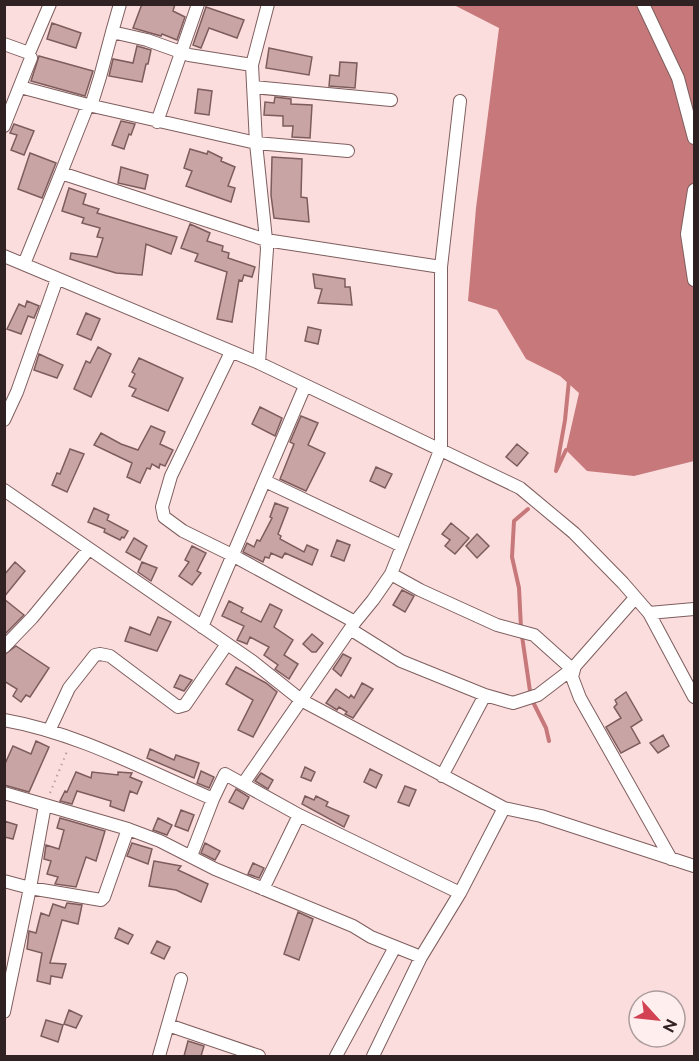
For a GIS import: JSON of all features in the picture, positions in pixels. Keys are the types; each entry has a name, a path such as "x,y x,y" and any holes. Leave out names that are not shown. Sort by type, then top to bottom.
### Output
{"street":[{"path":"4,126 31,58 29,53 50,4"},
{"path":"24,264 100,77 120,4"},
{"path":"157,122 183,53 198,4"},
{"path":"259,363 266,240 256,143 252,64 268,4"},
{"path":"643,4 678,78 694,138"},
{"path":"112,32 147,40 183,53 252,64"},
{"path":"4,44 29,53"},
{"path":"20,87 157,122 256,143 348,151"},
{"path":"253,87 392,100"},
{"path":"243,784 352,625 373,600 391,573 441,448 441,267 460,101"},
{"path":"61,173 266,240 441,267"},
{"path":"694,190 687,234 694,280"},
{"path":"4,256 259,363 441,448 520,488 574,533 649,613 694,697"},
{"path":"4,420 17,392 57,279"},
{"path":"231,352 171,476 162,507 164,517 183,531 232,555 352,625 401,661 485,695 513,703 538,695 572,669 635,598"},
{"path":"4,386 17,392"},
{"path":"202,627 305,386"},
{"path":"265,481 402,546"},
{"path":"4,490 252,661 301,700 504,808 541,816 694,866"},
{"path":"4,647 40,610 89,549"},
{"path":"391,573 420,590 497,625 534,635 572,669 572,677 580,698 671,859"},
{"path":"649,613 694,609"},
{"path":"49,731 69,688 95,656 100,654 110,657 178,707 185,705 227,644"},
{"path":"442,776 485,695"},
{"path":"4,720 72,738 213,799"},
{"path":"191,856 225,774 299,815 460,893"},
{"path":"4,793 128,829 353,926 371,938 421,957"},
{"path":"4,1012 45,805"},
{"path":"373,1056 421,957 460,893 504,808"},
{"path":"263,889 299,815"},
{"path":"4,881 30,888 101,900 128,829"},
{"path":"336,1056 395,947"},
{"path":"159,1056 181,979"},
{"path":"168,1025 259,1056"}],"path":[{"path":"45,805 72,738"}],"shaded area":[{"path":"454,5 694,5 694,461 634,476 587,471 566,450 579,393 560,376 526,359 497,310 468,301 476,208 499,28"}],"building":[{"path":"142,4 175,4 173,11 185,17 177,40 162,34 161,36 133,28"},
{"path":"206,7 244,20 237,38 209,28 201,48 193,45"},
{"path":"52,23 81,33 76,48 47,39"},
{"path":"137,46 151,50 142,82 109,76 113,59 133,63"},
{"path":"269,48 312,57 309,75 266,68"},
{"path":"39,56 93,71 85,96 31,81"},
{"path":"340,62 357,63 355,88 329,86 330,75 339,76"},
{"path":"198,89 212,91 209,115 195,113"},
{"path":"275,97 291,99 291,104 312,105 310,138 292,137 293,126 283,126 283,116 264,115 265,102 274,103"},
{"path":"121,121 135,124 124,149 112,145"},
{"path":"14,124 34,131 24,155 11,150 17,135 10,133"},
{"path":"190,149 207,154 208,151 222,158 221,161 235,167 228,186 235,188 231,202 186,186 192,171 184,168"},
{"path":"30,153 56,163 42,198 18,189"},
{"path":"272,157 302,159 301,197 307,198 309,222 274,218 271,195"},
{"path":"121,167 148,175 145,189 118,183"},
{"path":"69,188 86,194 83,204 99,209 97,213 177,237 171,254 146,244 142,275 116,273 70,259 71,253 97,257 103,238 97,237 100,228 82,223 84,218 62,211"},
{"path":"190,224 210,233 207,241 223,246 222,251 229,253 228,258 255,267 252,277 244,275 242,281 239,280 232,322 217,319 227,272 195,261 198,254 181,248"},
{"path":"313,274 345,279 345,287 350,287 352,305 318,303 322,289 315,288"},
{"path":"27,301 39,306 34,318 28,316 21,334 7,329 19,304 25,307"},
{"path":"86,313 100,319 91,340 77,334"},
{"path":"308,327 321,330 318,344 305,341"},
{"path":"98,347 111,354 91,397 74,389 86,361 90,363"},
{"path":"39,354 63,365 57,378 34,370"},
{"path":"139,358 183,378 168,411 132,396 136,389 129,386 135,374 132,372"},
{"path":"260,407 282,418 275,436 252,424"},
{"path":"301,416 318,423 308,445 325,453 306,491 280,479 294,444 290,442"},
{"path":"151,426 165,432 160,444 173,450 165,466 160,464 159,468 152,464 150,469 147,468 140,483 127,477 132,463 94,445 101,433 138,450"},
{"path":"517,444 528,453 517,466 506,457"},
{"path":"70,449 84,454 67,492 52,485 57,473 60,474"},
{"path":"376,467 392,474 385,488 370,481"},
{"path":"275,503 288,508 278,534 281,536 280,539 304,552 307,545 318,550 312,565 285,553 282,558 271,553 269,558 265,557 263,562 243,552 247,543 254,547 257,540 260,541 272,518 270,517"},
{"path":"94,508 109,515 107,520 128,531 124,538 120,540 104,532 105,529 88,522"},
{"path":"451,523 469,538 455,554 445,546 450,540 442,534"},
{"path":"477,534 489,546 477,558 466,546"},
{"path":"134,538 147,546 140,560 126,552"},
{"path":"337,540 350,545 344,561 331,556"},
{"path":"192,546 206,553 197,571 201,573 192,585 179,576 189,562 185,560"},
{"path":"15,562 25,571 4,597 4,575"},
{"path":"142,562 157,568 151,581 138,572"},
{"path":"402,590 414,596 405,612 393,605"},
{"path":"4,599 24,615 4,635"},
{"path":"229,601 243,608 241,612 261,622 270,604 282,610 274,627 293,640 284,655 298,664 289,679 275,669 278,665 264,655 269,647 250,637 247,644 237,640 244,626 222,616"},
{"path":"158,617 171,622 157,651 125,641 130,627 150,635"},
{"path":"312,634 323,643 316,652 312,652 303,644"},
{"path":"16,646 49,668 30,697 26,695 21,702 13,696 17,689 4,681 4,655"},
{"path":"343,654 351,658 341,676 333,669"},
{"path":"236,667 266,683 277,692 253,737 238,730 253,700 226,684"},
{"path":"180,675 192,680 184,691 174,687"},
{"path":"362,683 373,689 353,718 339,707 337,710 326,703 336,689 349,698 351,695 354,698"},
{"path":"626,692 642,720 631,727 640,743 621,753 606,727 621,718 614,707 617,704 615,700"},
{"path":"663,735 669,746 658,753 650,743"},
{"path":"36,741 49,747 29,792 4,785 4,766 13,746 31,754"},
{"path":"150,749 174,760 176,755 199,763 194,778 147,758"},
{"path":"305,767 315,772 311,781 301,777"},
{"path":"370,769 382,775 376,788 364,782"},
{"path":"201,771 214,777 209,788 197,783"},
{"path":"76,772 91,778 92,772 118,775 118,772 132,773 130,777 142,782 137,794 130,791 124,811 110,806 111,801 77,791 72,804 60,801"},
{"path":"261,773 273,780 268,789 255,781"},
{"path":"405,786 416,790 409,806 398,802"},
{"path":"236,789 249,797 243,809 229,802"},
{"path":"305,796 314,800 316,796 328,802 326,806 349,816 344,827 302,804"},
{"path":"181,810 194,815 188,831 175,826"},
{"path":"60,818 105,831 96,861 86,857 76,887 55,884 58,877 47,874 51,861 44,859 46,845 59,849 64,830 57,828"},
{"path":"158,818 172,825 167,835 153,830"},
{"path":"4,821 17,825 13,839 4,837"},
{"path":"132,843 152,849 148,864 127,856"},
{"path":"205,843 220,851 215,860 201,853"},
{"path":"154,861 181,866 178,870 208,884 201,902 176,890 149,886"},
{"path":"253,863 264,868 259,878 248,874"},
{"path":"67,903 82,905 78,924 62,920 50,963 66,964 62,978 51,976 50,984 37,981 42,953 27,949 29,931 36,933 41,913 49,916 53,904 65,908"},
{"path":"298,912 313,919 299,960 284,954"},
{"path":"119,928 133,935 128,944 115,938"},
{"path":"157,941 170,947 164,959 151,953"},
{"path":"69,1010 82,1016 76,1028 64,1024"},
{"path":"46,1020 63,1025 58,1042 41,1036"},
{"path":"188,1041 204,1046 201,1056 184,1056"}],"waterway":[{"path":"566,450 556,471 569,380"},
{"path":"521,628 519,588 512,557 514,521 528,509"},
{"path":"522,636 531,698 546,728 549,741"}]}
